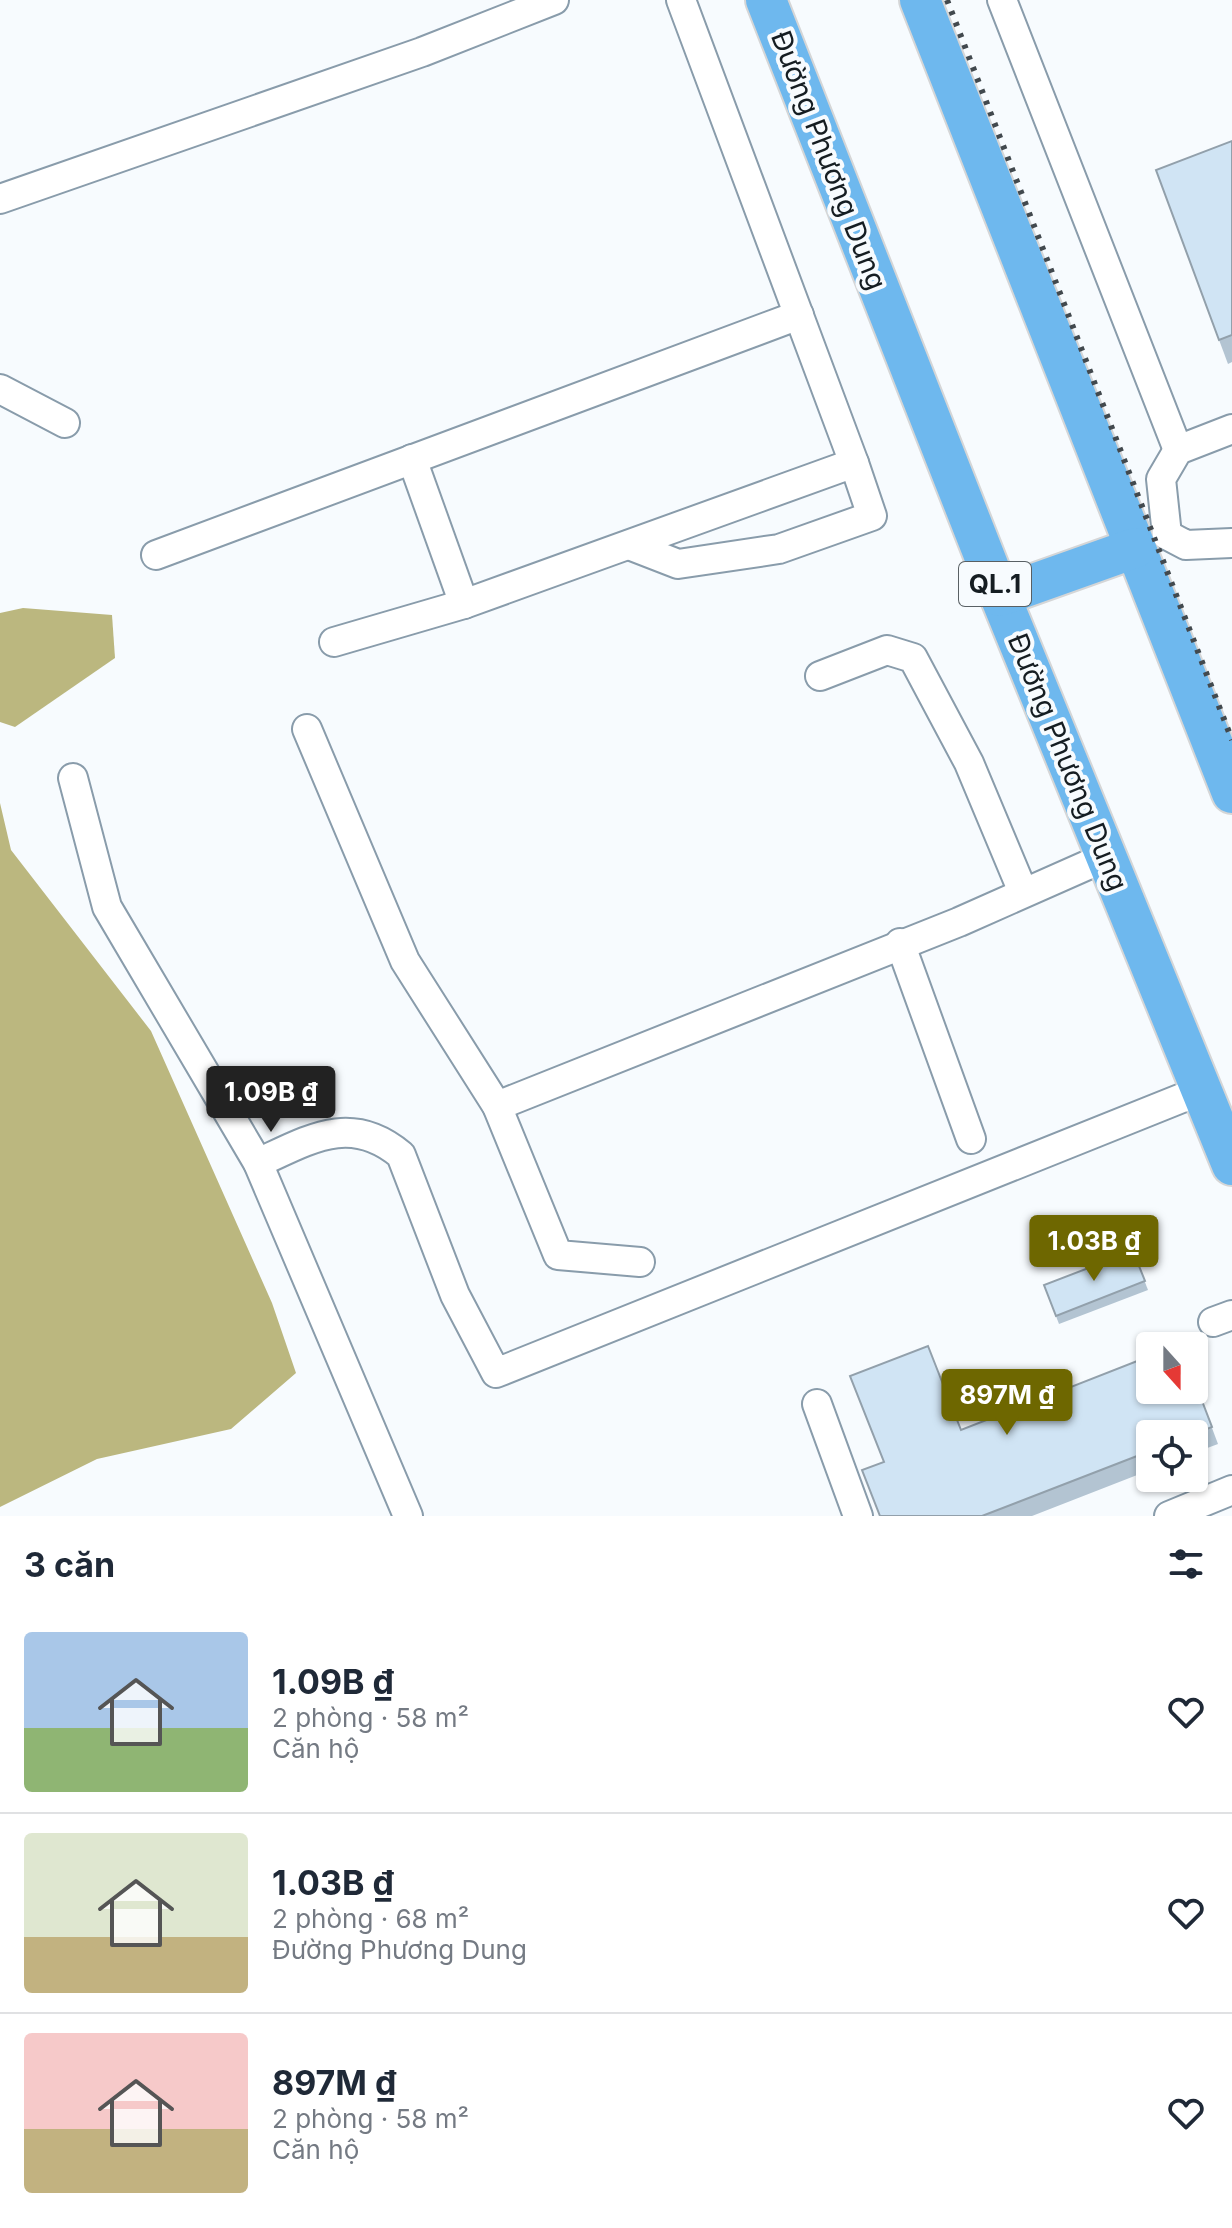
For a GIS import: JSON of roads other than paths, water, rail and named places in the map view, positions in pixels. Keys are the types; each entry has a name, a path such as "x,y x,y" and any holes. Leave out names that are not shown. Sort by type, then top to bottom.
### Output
{"highway":[{"name":"Đường Phương Dung","path":"766,0 1000,596 1232,1165"},
{"path":"920,0 1151,541 1232,793"},
{"path":"1000,596 1151,541"}],"street":[{"path":"0,199 422,52 554,0"},
{"path":"629,545 678,564 779,549 872,516 681,0"},
{"path":"1002,0 1178,450"},
{"path":"156,555 799,315"},
{"path":"0,389 65,423"},
{"path":"1232,429 1178,450 1161,479 1151,541 1186,545 1232,543"},
{"path":"412,459 464,604"},
{"path":"334,642 464,604 854,463"},
{"path":"741,504 760,552"},
{"path":"820,676 887,650 913,658 969,763 1023,892"},
{"path":"307,729 405,961 497,1106 558,1255 640,1262"},
{"path":"73,778 107,907 258,1163 408,1516"},
{"path":"497,1106 959,922 1108,856"},
{"path":"900,943 971,1139"},
{"path":"258,1163 313,1137 353,1131 384,1141 401,1155 455,1295 496,1373 1202,1090"},
{"path":"817,1404 858,1516"},
{"path":"1169,1516 1232,1490"}],"railway":[{"path":"947,0 1232,740"}]}
